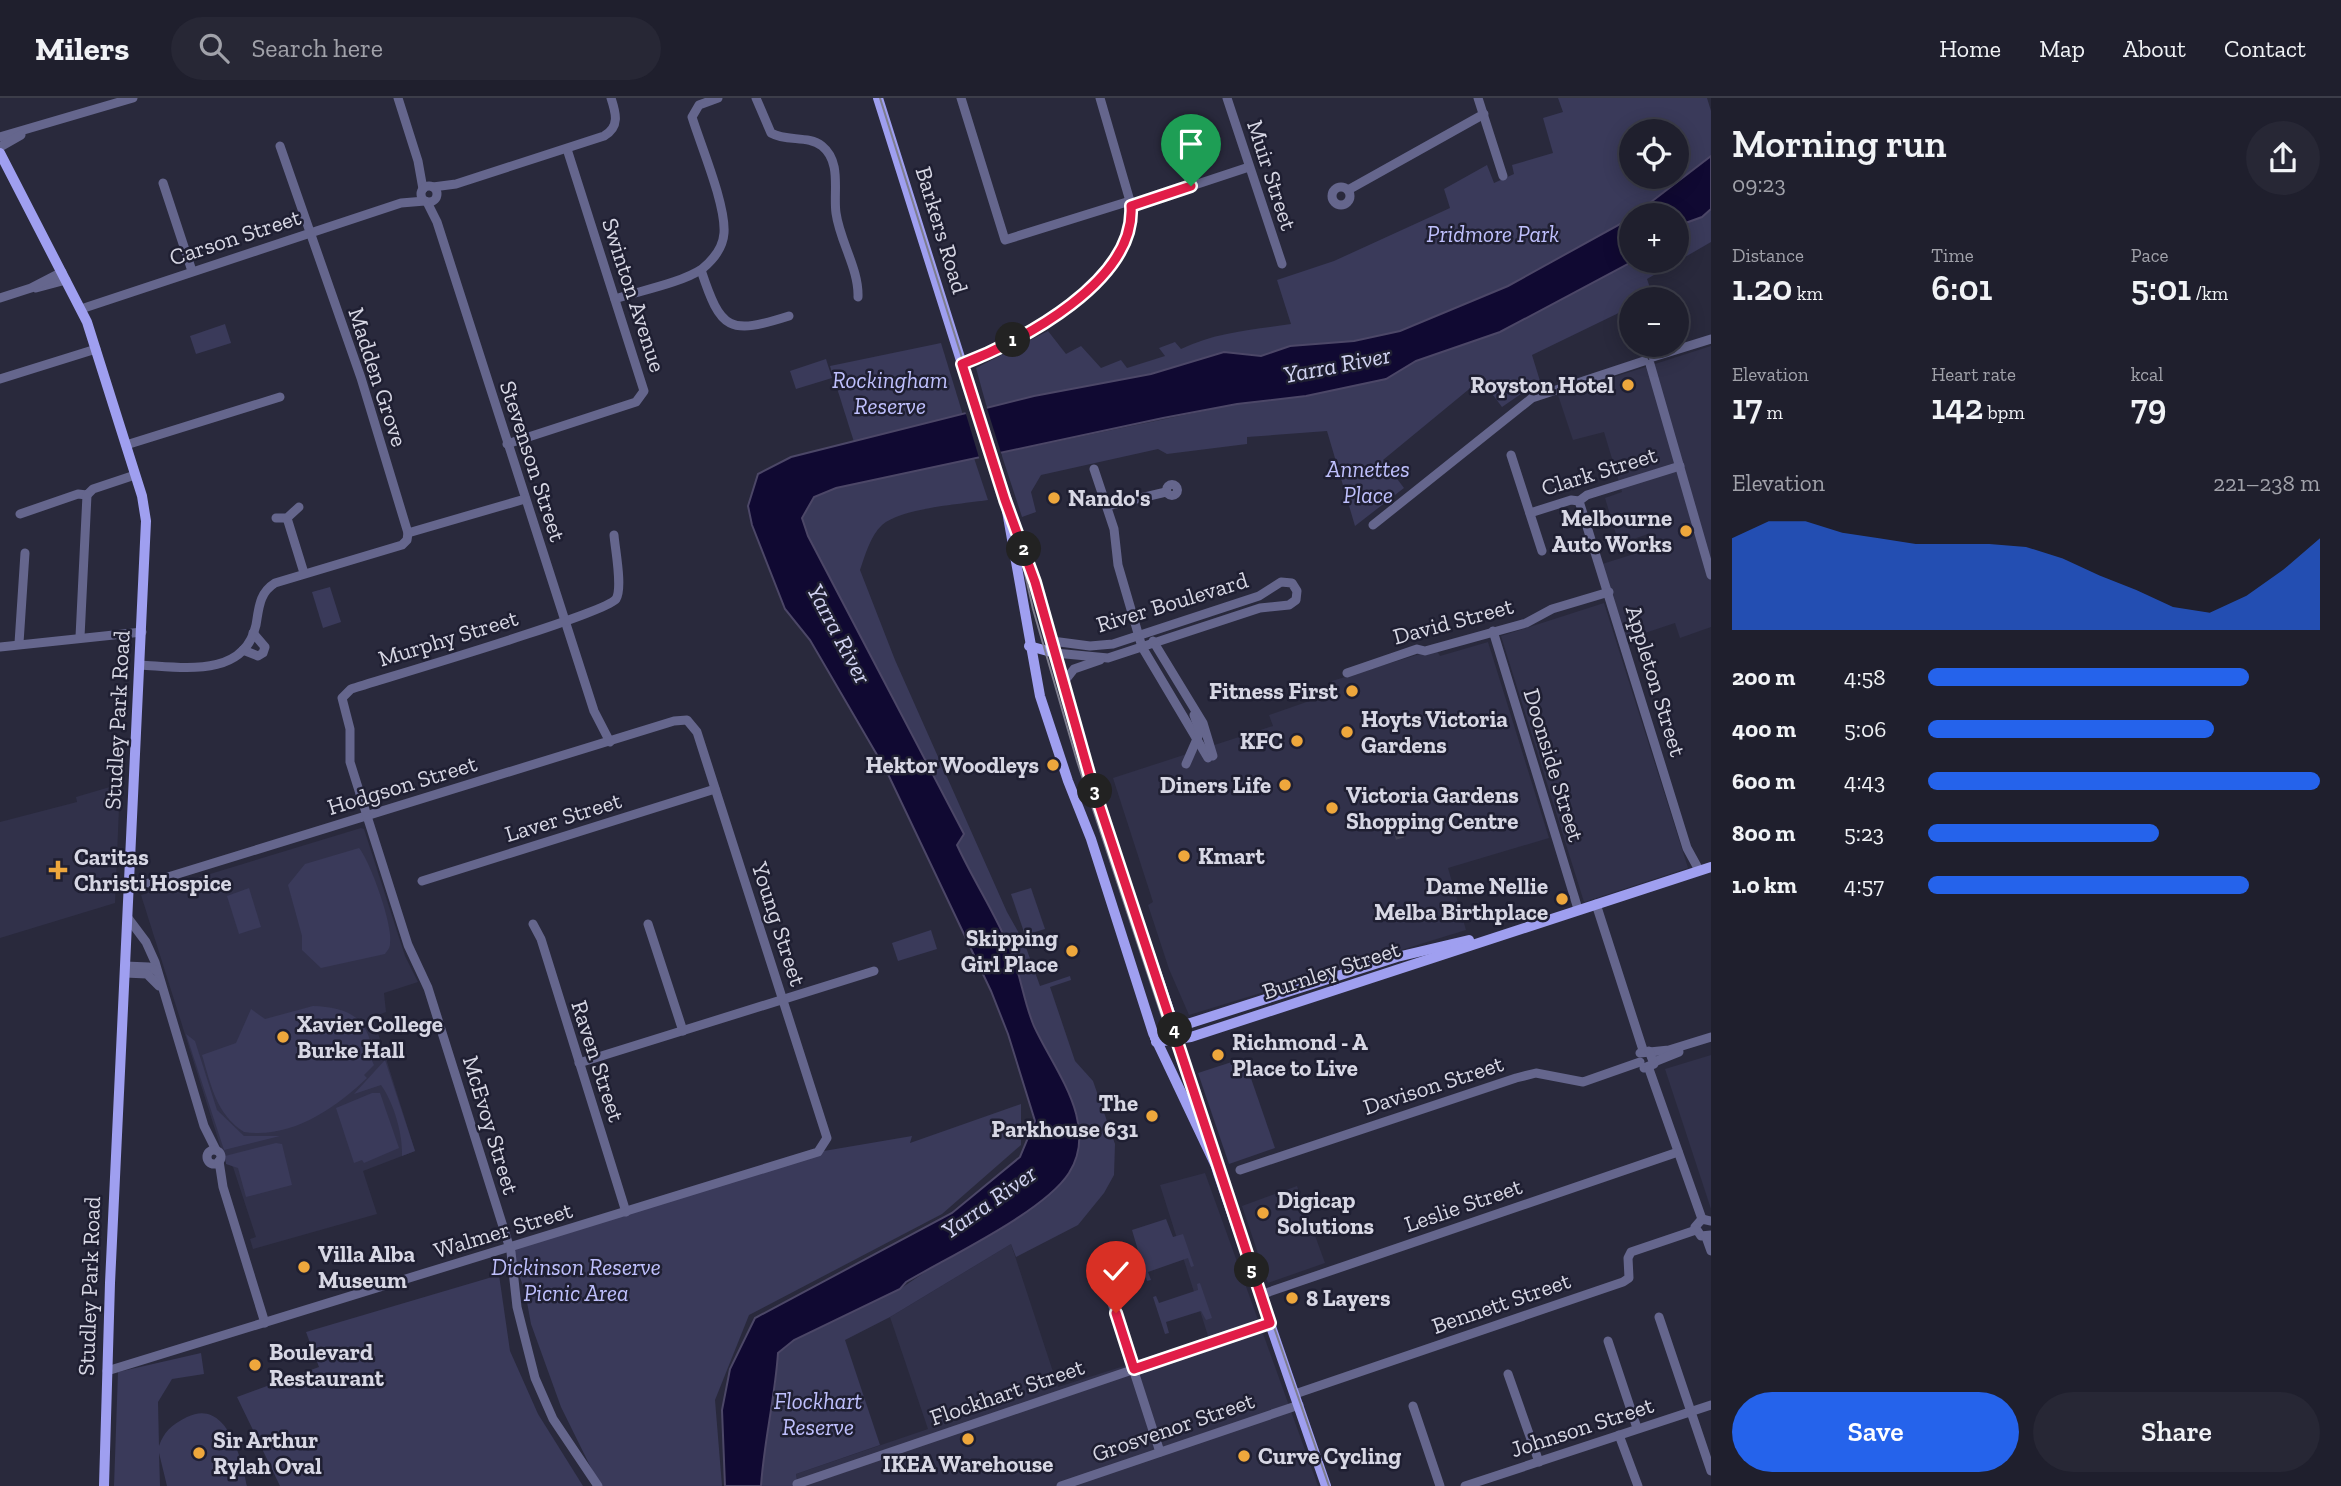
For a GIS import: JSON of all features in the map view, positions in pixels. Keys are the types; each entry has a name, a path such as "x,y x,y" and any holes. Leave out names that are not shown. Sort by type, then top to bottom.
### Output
{"main road":[{"name":"Barkers Road","path":"878,98 1005,500"},
{"name":"Studley Park Road","path":"0,153 81,309 126,445 146,522 104,1486"},
{"path":"1005,500 1020,535 1090,777 1175,1028 1216,1166 1326,1486"},
{"path":"1005,500 1038,689 1065,775 1091,839 1156,1040 1216,1166"},
{"path":"1028,642 1052,641"},
{"path":"1028,642 1055,653"},
{"name":"Burnley Street","path":"1156,1040 1178,1041 1705,868"},
{"name":"Burnley Street","path":"1156,1040 1175,1028 1396,957 1496,936"},
{"path":"1396,957 1401,969"},
{"path":"1296,989 1299,1003"}],"street":[{"path":"0,137 32,130 133,98"},
{"name":"Stevenson Street","path":"398,98 605,743"},
{"name":"Carson Street","path":"81,309 604,136 615,126 611,98"},
{"path":"615,299 701,270 720,247 724,223 692,113 699,105 718,98"},
{"path":"756,98 771,133 785,139 814,142 828,153 835,176 837,220 858,297"},
{"path":"961,98 1005,240 1249,167"},
{"path":"963,370 1044,323 1098,279 1125,244 1131,221 1130,204 1100,98"},
{"path":"1478,98 1503,176"},
{"name":"Muir Street","path":"1231,99 1249,167 1282,264"},
{"path":"1348,190 1484,114"},
{"path":"0,146 32,130"},
{"name":"Madden Grove","path":"280,146 361,378 408,533"},
{"name":"Swinton Avenue","path":"507,444 641,397 643,387 567,149"},
{"path":"163,183 192,271"},
{"path":"701,270 715,305 736,326 752,328 789,316"},
{"path":"0,298 64,276"},
{"path":"1373,525 1532,398 1711,339"},
{"path":"0,379 96,349"},
{"path":"1649,360 1711,575"},
{"path":"126,445 280,397"},
{"name":"Clark Street","path":"1511,456 1542,551"},
{"name":"Clark Street","path":"1530,513 1571,500 1579,501 1587,495 1680,466"},
{"path":"1094,469 1115,532 1118,565 1142,647 1211,757 1204,725 1195,709 1156,643 1139,635"},
{"path":"80,637 87,495 93,489 135,475"},
{"path":"1107,506 1166,492"},
{"path":"20,514 78,494 87,495"},
{"path":"140,665 207,668 229,660 243,650 253,633 258,605 265,591 275,583 402,545 408,533 525,499"},
{"name":"Appleton Street","path":"1579,501 1687,848 1705,868"},
{"path":"276,518 287,518 299,507"},
{"path":"287,518 304,573"},
{"name":"Murphy Street","path":"344,694 351,689 565,621 607,605 617,597 614,535"},
{"path":"19,643 25,553"},
{"name":"River Boulevard","path":"1052,641 1100,646 1171,626 1196,623 1260,608 1292,604 1297,598 1297,591 1290,582 1281,582 1261,596 1196,623 1174,637 1076,668 1063,683"},
{"name":"David Street","path":"1347,673 1418,649 1425,651 1525,623 1552,609 1609,592"},
{"path":"1171,626 1174,637"},
{"name":"Doonside Street","path":"1493,631 1578,909"},
{"path":"0,647 142,632"},
{"path":"243,650 258,656 263,653 265,647 253,633"},
{"name":"River Boulevard","path":"1055,653 1108,658"},
{"name":"McEvoy Street","path":"344,694 342,701 351,735 349,757 408,945 428,988 509,1248 521,1328 535,1378 553,1419 598,1486"},
{"path":"1175,702 1186,695"},
{"path":"1186,764 1200,731 1194,719 1195,709"},
{"name":"Hodgson Street","path":"129,889 687,720"},
{"name":"Young Street","path":"687,720 697,732 784,1000 827,1143"},
{"name":"Laver Street","path":"422,881 715,789"},
{"path":"1596,904 1652,1065 1678,1152 1706,1220 1697,1222 1696,1230 1698,1235 1709,1236 1711,1251"},
{"path":"128,918 146,942 212,1151 221,1155 215,1162 265,1323"},
{"name":"Raven Street","path":"533,923 541,939 626,1212"},
{"path":"648,924 682,1031"},
{"path":"125,969 143,966 157,971"},
{"path":"125,969 147,974 160,987"},
{"path":"579,1063 874,971"},
{"path":"1709,1040 1644,1068 1640,1062 1639,1054 1646,1051 1669,1050 1709,1040"},
{"name":"Davison Street","path":"1240,1170 1516,1078 1536,1073 1583,1082 1640,1062"},
{"name":"Walmer Street","path":"107,1371 818,1152 827,1143"},
{"name":"Leslie Street","path":"1260,1295 1678,1152"},
{"name":"Bennett Street","path":"1297,1399 1623,1282 1629,1278 1628,1258 1631,1252 1696,1230"},
{"path":"1097,1257 1160,1452"},
{"path":"1658,1317 1711,1471"},
{"name":"Flockhart Street","path":"797,1484 1270,1323"},
{"path":"1608,1340 1637,1428"},
{"path":"1508,1374 1539,1462"},
{"name":"Grosvenor Street","path":"1061,1486 1160,1452 1297,1399"},
{"name":"Johnson Street","path":"1465,1486 1481,1483 1711,1405"},
{"path":"1413,1406 1440,1486"},
{"path":"1619,1435 1638,1486"}],"shaded area":[{"path":"1711,346 1711,627 1680,638 1675,623 1624,640 1599,565 1653,548 1648,534 1619,544 1605,498 1622,492 1604,432 1573,440 1558,395 1677,357 1689,357 1689,353"},
{"path":"1604,603 1688,868 1584,902 1501,636"},
{"name":"Victoria Gardens Shopping Centre","path":"1488,642 1549,838 1448,868 1466,930 1189,1015 1169,969 1148,905 1153,902 1113,778 1273,726 1269,715 1335,692 1332,681 1436,649 1440,656"},
{"name":"Caritas Christi Hospice","path":"120,784 115,903 0,938 0,822 77,802 76,797"},
{"name":"Xavier College Burke Hall","path":"364,829 405,956 418,982 384,993 386,1012 373,1017 415,1151 363,1171 377,1214 253,1249 250,1239 256,1237 233,1167 225,1161 141,895"},
{"path":"1711,1055 1711,1209 1665,1069"},
{"path":"1205,1173 1318,1486 798,1486 796,1474 928,1429 890,1317 1011,1244 1058,1387 1209,1339 1160,1185"},
{"path":"1297,1186 1325,1263 1268,1283 1242,1206"}],"green space":[{"name":"Pridmore Park","path":"1558,98 1707,98 1711,111 1711,156 1689,173 1689,119 1619,119 1619,189 1668,189 1650,203 1619,203 1619,225 1508,286 1400,331 1353,341 1290,346 1261,356 1224,352 1151,374 987,408 976,368 1048,331 1066,354 1081,346 1101,368 1121,360 1127,368 1165,356 1159,348 1175,342 1181,349 1221,335 1291,324 1277,280 1334,261 1450,208 1444,189 1487,165 1494,183 1514,174 1512,165 1553,153 1543,118 1563,112"},
{"path":"1711,209 1711,242 1689,255 1689,222 1702,217"},
{"name":"Annettes Place","path":"1619,269 1619,273 1657,273 1647,279 1650,287 1619,287 1619,313 1532,355 1540,381 1502,407 1483,382 1468,390 1383,460 1404,488 1355,526 1327,431 1247,437 1247,444 1167,454 1158,449 1041,475 1031,492 1036,512 1022,517 1001,453 1237,404 1306,396 1386,379 1416,361 1568,296"},
{"path":"225,324 231,343 196,354 190,336"},
{"name":"Rockingham Reserve","path":"941,343 963,415 854,442 830,366"},
{"path":"826,359 832,378 796,389 790,371"},
{"name":"Flockhart Reserve","path":"974,458 988,500 932,508 891,519 874,535 860,570 895,660 1007,912 1024,942 1040,986 1070,976 1071,980 1050,987 1075,1061 1093,1081 1115,1144 1114,1175 1104,1193 1078,1225 1016,1257 1011,1244 890,1317 845,1340 880,1445 796,1474 798,1486 761,1486 778,1353 794,1340 900,1289 1068,1175 1076,1155 1078,1136 1071,1098 1031,1018 1006,941 957,845 964,834 808,536 802,518 814,497 836,488"},
{"path":"330,587 341,622 323,628 312,592"},
{"path":"359,848 380,894 388,924 390,947 385,954 321,968 302,950 302,936 288,885 305,864"},
{"path":"249,888 261,927 239,934 227,896"},
{"path":"1031,888 1045,929 1025,935 1011,894"},
{"path":"931,930 937,949 898,961 892,943"},
{"path":"313,1006 342,1010 363,1025 371,1044 374,1065 364,1075 367,1078 326,1111 311,1119 278,1131 244,1132 221,1108 202,1055 236,1043 251,1009 265,1019"},
{"path":"186,1034 195,1041 217,1110 244,1136 280,1136 224,1150"},
{"path":"1244,1058 1275,1148 1229,1164 1198,1073"},
{"path":"385,1060 415,1151 402,1156 397,1119 381,1085 354,1094"},
{"path":"372,1093 380,1093 399,1148 364,1163 362,1160 354,1163 336,1108"},
{"name":"Dickinson Reserve Picnic Area","path":"1021,1104 1021,1145 942,1214 749,1315 715,1400 722,1486 600,1486 561,1407 531,1324 525,1291 509,1248 818,1152 912,1136 910,1143"},
{"path":"276,1143 282,1144 292,1185 246,1197 238,1168 226,1164 225,1156"},
{"path":"1166,1219 1173,1237 1183,1234 1194,1266 1191,1267 1188,1258 1148,1272 1151,1280 1147,1281 1132,1230"},
{"path":"499,1275 510,1351 538,1414 583,1486 280,1486 237,1397 319,1367 306,1332"},
{"path":"1200,1283 1212,1318 1206,1320 1201,1311 1166,1322 1169,1333 1165,1334 1153,1297 1156,1296 1159,1303 1198,1290 1197,1284"},
{"path":"201,1353 204,1374 172,1379 158,1402 159,1446 169,1429 181,1420 201,1413 213,1416 230,1434 247,1486 167,1486 159,1453 160,1486 114,1486 118,1372"}],"water":[{"path":"1711,156 1711,209 1702,217 1689,222 1689,203 1650,203 1668,189 1689,189 1689,173"},
{"name":"Yarra River","path":"1619,225 1619,269 1500,332 1416,361 1386,379 1306,396 1237,404 1163,418 836,488 814,497 802,518 808,536 964,834 957,845 1012,954 1034,1026 1071,1098 1079,1136 1077,1154 1069,1173 1057,1188 1039,1203 994,1233 906,1282 900,1289 794,1340 778,1353 761,1486 725,1486 722,1410 730,1369 755,1318 952,1213 1020,1157 1035,1121 1008,1034 991,991 887,772 810,640 785,609 752,525 748,506 758,474 791,457 1034,396 1151,374 1224,352 1261,356 1290,346 1354,341 1400,331 1508,286"}],"pier":[{"path":"986,405 1002,456 980,461 965,411"}],"tunnel":[{"path":"1394,817 1401,841"}],"tram line":[{"path":"880,98 1012,516 1033,609 1077,761 1161,1014 1188,1079 1329,1486"}],"place":[{"name":"Royston Hotel","path":"1628,385"},
{"name":"Nando's","path":"1054,498"},
{"name":"Melbourne Auto Works","path":"1686,531"},
{"name":"Fitness First","path":"1352,691"},
{"name":"Hoyts Victoria Gardens","path":"1347,732"},
{"name":"KFC","path":"1297,741"},
{"name":"Hektor Woodleys","path":"1053,765"},
{"name":"Diners Life","path":"1285,785"},
{"name":"Victoria Gardens Shopping Centre","path":"1332,808"},
{"name":"Kmart","path":"1184,856"},
{"name":"Caritas Christi Hospice","path":"58,870"},
{"name":"Dame Nellie Melba Birthplace","path":"1562,899"},
{"name":"Skipping Girl Place","path":"1072,951"},
{"name":"Xavier College Burke Hall","path":"283,1037"},
{"name":"Richmond - A Place to Live","path":"1218,1055"},
{"name":"The Parkhouse 631","path":"1152,1116"},
{"name":"Digicap Solutions","path":"1263,1213"},
{"name":"Villa Alba Museum","path":"304,1267"},
{"name":"8 Layers","path":"1292,1298"},
{"name":"Boulevard Restaurant","path":"255,1365"},
{"name":"IKEA Warehouse","path":"968,1439"},
{"name":"Sir Arthur Rylah Oval","path":"199,1453"},
{"name":"Curve Cycling","path":"1244,1456"}],"route":[{"path":"1116,1313 1134,1369 1270,1323 1218,1173 1206,1125 1171,1016 1090,777 1035,582 1005,500 962,364 1023,336 1044,323 1098,279 1125,244 1131,221 1131,206 1191,186"}]}
